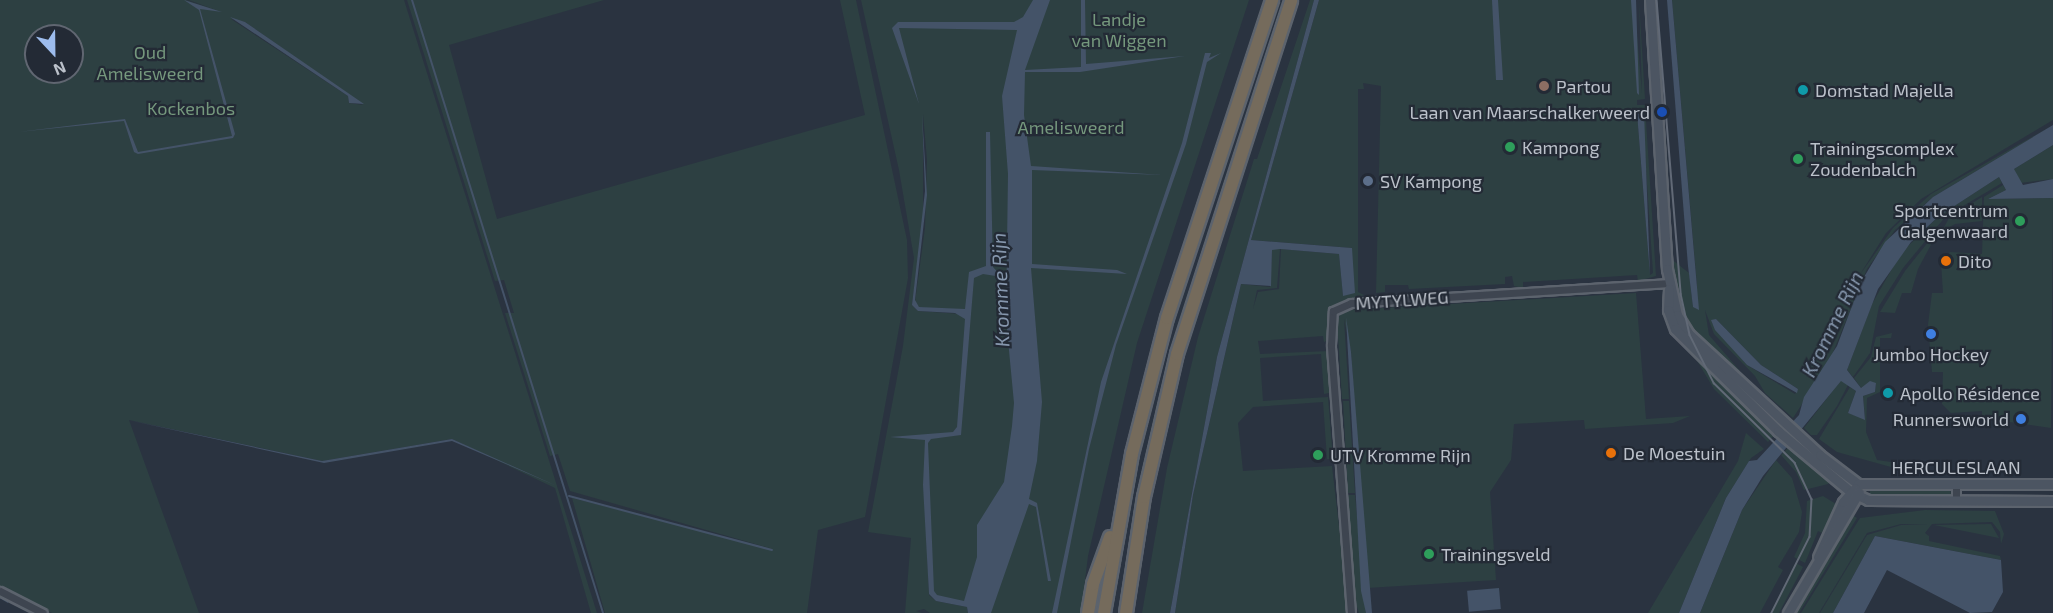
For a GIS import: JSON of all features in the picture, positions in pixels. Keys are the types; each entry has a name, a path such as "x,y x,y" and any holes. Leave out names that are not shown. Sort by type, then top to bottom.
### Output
{"highway":[{"path":"1104,613 1121,507 1170,307 1272,0"},
{"path":"1125,613 1144,497 1177,354 1291,0"},
{"path":"1088,613 1093,584 1121,507"}],"main road":[{"path":"1650,0 1670,284 1668,310 1675,329 1792,444 1855,494"},
{"path":"1670,284 1677,315 1689,334 1800,435 1858,484 1855,494 1828,532 1817,562 1788,613"},
{"name":"HERCULESLAAN","path":"1858,484 2053,484"},
{"name":"HERCULESLAAN","path":"1855,494 1868,500 2053,501"}],"street":[{"name":"MYTYLWEG","path":"1351,613 1331,345 1333,310 1351,303 1670,284"},
{"path":"1956,484 1956,501"},
{"path":"0,591 44,613"}],"green space":[{"path":"0,0 186,0 221,12 189,0 404,0 597,613 591,613 555,488 452,439 322,461 129,420 199,613 52,613 0,587","holes":["231,19 245,22 363,105 349,103 348,96"]},
{"path":"407,0 604,0 449,45 497,219 865,115 840,0 856,0 907,240 908,278 865,517 818,530 807,613 605,613 572,498 773,549 570,491 558,454 550,456 505,313 514,313 504,280 495,281"},
{"name":"Amelisweerd","path":"861,0 1249,0 1137,343 1088,556 1081,613 981,613 983,608 933,596 926,526 929,595 936,601 967,607 968,613 930,613 924,609 916,611 922,613 905,613 911,538 868,532 903,346 914,258 899,170","holes":["923,114 927,160 925,228 915,302 919,307 961,314 918,311 912,305 923,220"]},
{"path":"1310,0 1314,0 1217,357 1170,613 1142,613 1167,468 1198,337 1254,159 1257,159"},
{"path":"1319,0 1634,0 1642,93 1639,0 1645,99 1637,100 1637,105 1645,105 1656,276 1638,281 1637,275 1523,282 1523,288 1514,286 1512,276 1505,277 1505,284 1409,289 1408,285 1385,285 1385,292 1376,293 1381,86 1363,83 1364,89 1358,89 1358,292 1364,295 1331,310 1327,341 1324,342 1323,336 1258,341 1260,354 1329,351 1329,393 1324,394 1321,354 1260,358 1263,401 1328,397 1333,459 1327,459 1323,402 1253,407 1238,423 1243,471 1332,466 1349,613 1175,613 1193,495 1241,284 1270,287 1272,249 1280,249 1277,288 1257,290 1253,309 1258,292 1279,289 1281,249 1339,254 1343,295 1352,248 1251,240","holes":["1642,110 1653,273 1650,275 1637,113"]},
{"name":"Trainingscomplex Zoudenbalch","path":"1672,0 2053,0 2053,120 1921,199 1886,233 1859,276 1893,228 1931,194 2053,125 1933,197 1895,230 1867,269 1829,362 1793,418 1765,393 1755,376 1714,334 1705,310 1709,335 1740,371 1736,372 1697,339 1683,318 1670,258 1689,273 1693,307 1697,285","holes":["1716,319 1761,365 1798,389 1795,394 1747,365 1712,323"]},
{"path":"2053,145 2053,179 2020,183 2014,169"},
{"path":"1999,177 2002,183 1946,216 1903,268 1879,306 1870,353 1853,377 1847,370 1872,304 1901,253 1939,216"},
{"path":"2003,185 2006,190 1988,199 2053,198 2051,428 1982,418 1982,411 1951,413 1942,404 1943,372 1932,372 1928,325 1932,293 1943,293 1941,262 1950,252 1982,254 1984,197"},
{"path":"1982,197 1982,221 1955,224 1942,231 1949,218"},
{"path":"1941,226 1918,269 1911,293 1902,293 1895,313 1880,312 1905,271"},
{"path":"1636,293 1646,419 1690,416 1673,423 1585,429 1584,420 1514,424 1511,460 1490,492 1496,580 1367,588 1351,352 1344,319 1349,399 1342,399 1337,319 1341,314 1349,310"},
{"path":"1892,333 1891,338 1880,338 1880,392 1867,398 1866,432 1877,460 1891,462 1891,467 1837,452 1819,439 1850,387 1856,391 1848,413 1865,419 1863,396 1875,392 1876,383 1861,388 1854,378 1871,357 1876,337"},
{"path":"1690,349 1770,425 1775,434 1768,442 1714,389"},
{"path":"1841,380 1848,385 1837,406 1817,435 1811,435 1804,428"},
{"path":"1343,401 1349,401 1355,493 1348,493"},
{"path":"1746,433 1764,449 1751,458 1726,498 1679,613 1648,613 1738,461"},
{"path":"1789,447 1831,480 1828,484 1804,490 1796,472 1781,455"},
{"path":"1776,460 1792,478 1802,512 1799,532 1778,567 1783,570 1760,613 1700,613 1742,510"},
{"path":"1870,488 1950,488 1951,495 1870,497"},
{"path":"1348,495 1355,495 1366,613 1359,613 1356,604"},
{"path":"1823,496 1836,504 1822,533 1818,531 1805,563 1794,557 1805,533 1807,501"},
{"path":"1925,510 1995,511 2004,534 2001,544 2000,532 1992,522 1932,524 1925,533 1929,536 1929,541 2000,556 2001,560 1875,536 1833,613 1820,613 1867,535 1901,525 1928,524 1901,524 1867,533 1819,613 1801,613 1860,518"},
{"path":"1851,514 1857,518 1799,613 1793,613"},
{"path":"1991,524 1999,538 1934,525"},
{"path":"1796,563 1803,567 1779,613 1771,613"}],"water":[{"path":"184,0 222,12 200,9 235,134 233,138 138,154 134,152 124,121 18,132 125,119 138,152 232,136 199,10"},
{"path":"1033,0 1050,0 1025,70 1081,67 1081,0 1085,0 1086,64 1185,56 1080,72 1025,72 1024,115 1031,166 1162,175 1032,170 1032,264 1117,270 1127,274 1031,268 1042,402 1037,461 1029,499 1037,503 1051,581 1048,581 1036,507 1029,504 991,613 968,613 967,607 936,601 929,594 923,485 925,440 890,437 953,432 957,427 965,319 955,313 918,311 912,305 925,191 922,113 927,195 915,300 919,307 965,309 969,272 986,266 986,132 990,132 993,267 1002,277 983,274 974,278 961,435 931,439 928,443 934,591 937,595 964,601 977,557 977,525 1004,482 1012,426 1014,403 1006,319 1008,174 1002,96 1017,30 899,28 919,104 892,28 898,22 1014,22 1023,17"},
{"path":"1314,0 1319,0 1251,240 1352,248 1355,293 1343,296 1339,254 1280,249 1272,250 1271,286 1241,284 1193,495 1175,613 1170,613 1217,357"},
{"path":"1492,0 1498,0 1503,80 1496,80"},
{"path":"1631,0 1636,0 1639,95 1637,93"},
{"path":"1667,0 1672,0 1699,310 1693,307 1688,266"},
{"path":"230,17 245,22 364,104 349,103 348,96"},
{"path":"1205,53 1211,53 1209,58 1221,53 1207,62 1186,144 1116,345 1089,449 1057,613 1052,613 1101,382 1182,143"},
{"path":"1640,110 1644,112 1650,275 1637,113"},
{"path":"2053,125 2053,145 2014,169 2023,185 2053,179 2053,198 1988,199 2006,190 1999,177 1939,216 1911,242 1878,289 1847,370 1861,388 1870,381 1876,383 1875,392 1863,396 1865,420 1848,413 1856,391 1841,381 1763,476 1742,510 1700,613 1679,613 1726,498 1749,461 1757,460 1799,415 1804,397 1837,346 1861,282 1885,242 1933,197"},
{"path":"1346,317 1351,352 1372,613 1366,613 1361,591"},
{"path":"1716,319 1761,365 1798,389 1797,393 1747,365 1715,330 1711,320"},
{"path":"128,420 322,461 452,439 557,486 452,441 324,463"},
{"path":"1875,536 2001,560 2003,592 1992,612 1970,613 1887,570 1864,613 1833,613"},
{"path":"1499,588 1501,609 1469,612 1467,591"}],"waterway":[{"path":"412,0 603,613"},
{"path":"569,496 772,550"},
{"path":"0,597 8,602"}],"tram line":[{"path":"1657,0 1681,294 1690,335 1714,383 1795,463 1812,499 1810,537 1772,613"}],"place":[{"name":"Partou","path":"1544,86"},
{"name":"Domstad Majella","path":"1803,90"},
{"name":"Laan van Maarschalkerweerd","path":"1662,112"},
{"name":"Kampong","path":"1510,147"},
{"name":"Trainingscomplex Zoudenbalch","path":"1798,159"},
{"name":"SV Kampong","path":"1368,181"},
{"name":"Sportcentrum Galgenwaard","path":"2020,221"},
{"name":"Dito","path":"1946,261"},
{"name":"Jumbo Hockey","path":"1931,334"},
{"name":"Apollo Résidence","path":"1888,393"},
{"name":"Runnersworld","path":"2021,419"},
{"name":"De Moestuin","path":"1611,453"},
{"name":"UTV Kromme Rijn","path":"1318,455"},
{"name":"Trainingsveld","path":"1429,554"}],"park label":[{"name":"Landje van Wiggen","path":"1119,30"},
{"name":"Oud Amelisweerd","path":"150,63"},
{"name":"Kockenbos","path":"191,108"}],"water label":[{"name":"Kromme Rijn","path":"1000,290"},
{"name":"Kromme Rijn","path":"1832,324"}]}
